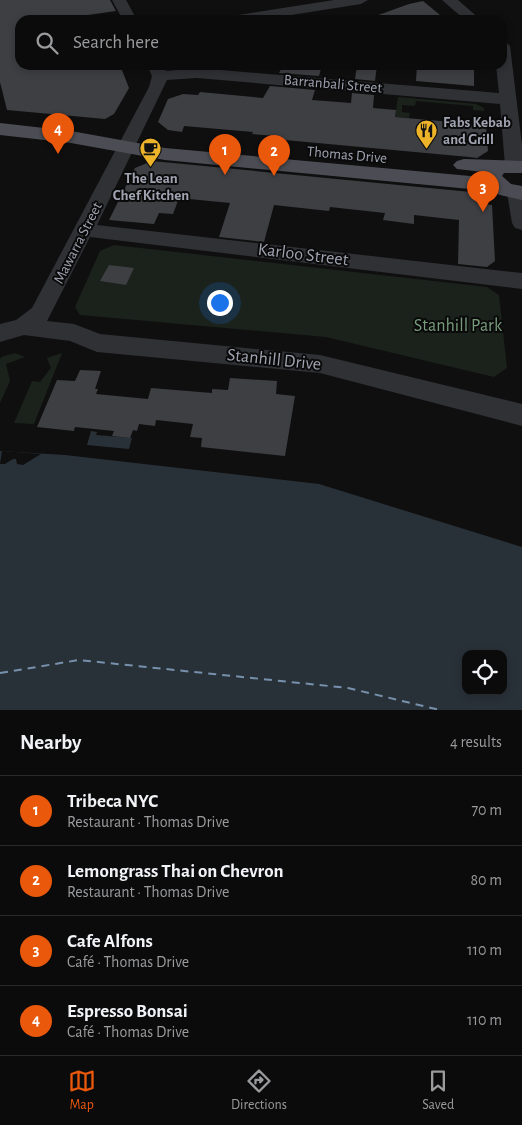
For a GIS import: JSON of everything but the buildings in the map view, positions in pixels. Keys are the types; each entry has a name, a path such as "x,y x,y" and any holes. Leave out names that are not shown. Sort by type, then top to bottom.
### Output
{"main road":[{"name":"Thomas Drive","path":"0,129 168,146 509,171 506,190 520,193"}],"street":[{"path":"119,0 127,15"},
{"path":"252,15 291,5 361,0"},
{"path":"449,0 468,15"},
{"path":"507,50 509,171"},
{"name":"Barranbali Street","path":"157,70 507,99"},
{"name":"Mawarra Street","path":"33,320 84,230 159,84 157,70"},
{"path":"520,193 522,223"},
{"name":"Karloo Street","path":"84,230 522,281"},
{"name":"Stanhill Drive","path":"0,333 33,320 74,333 97,343 320,364 522,415"}],"green space":[{"path":"398,97 476,104 484,108 484,111 473,110 473,106 416,101 415,106 402,105 402,112 410,113 409,118 395,117"},
{"name":"Stanhill Park","path":"114,245 487,287 499,295 507,368 494,377 326,337 80,315 75,307 100,251"},
{"path":"15,353 25,357 6,364 10,381 0,403 0,360 1,357"},
{"path":"62,353 34,424 14,423 32,381 40,382 51,368 47,358"}],"shaded area":[{"path":"91,431 97,432 96,435 132,438 129,449 87,445"},
{"path":"0,451 65,455 319,484 522,547 522,710 0,710"}],"pier":[{"path":"2,451 41,454 23,465 17,464 16,459 0,464"}],"ferry route":[{"path":"0,673 79,660 348,688 440,710"}],"place":[{"name":"Fabs Kebab and Grill","path":"427,150"},
{"name":"Espresso Bonsai","path":"58,154"},
{"name":"The Lean Chef Kitchen","path":"151,168"},
{"name":"Tribeca NYC","path":"225,175"},
{"name":"Lemongrass Thai on Chevron","path":"274,176"},
{"name":"Cafe Alfons","path":"483,212"}]}
